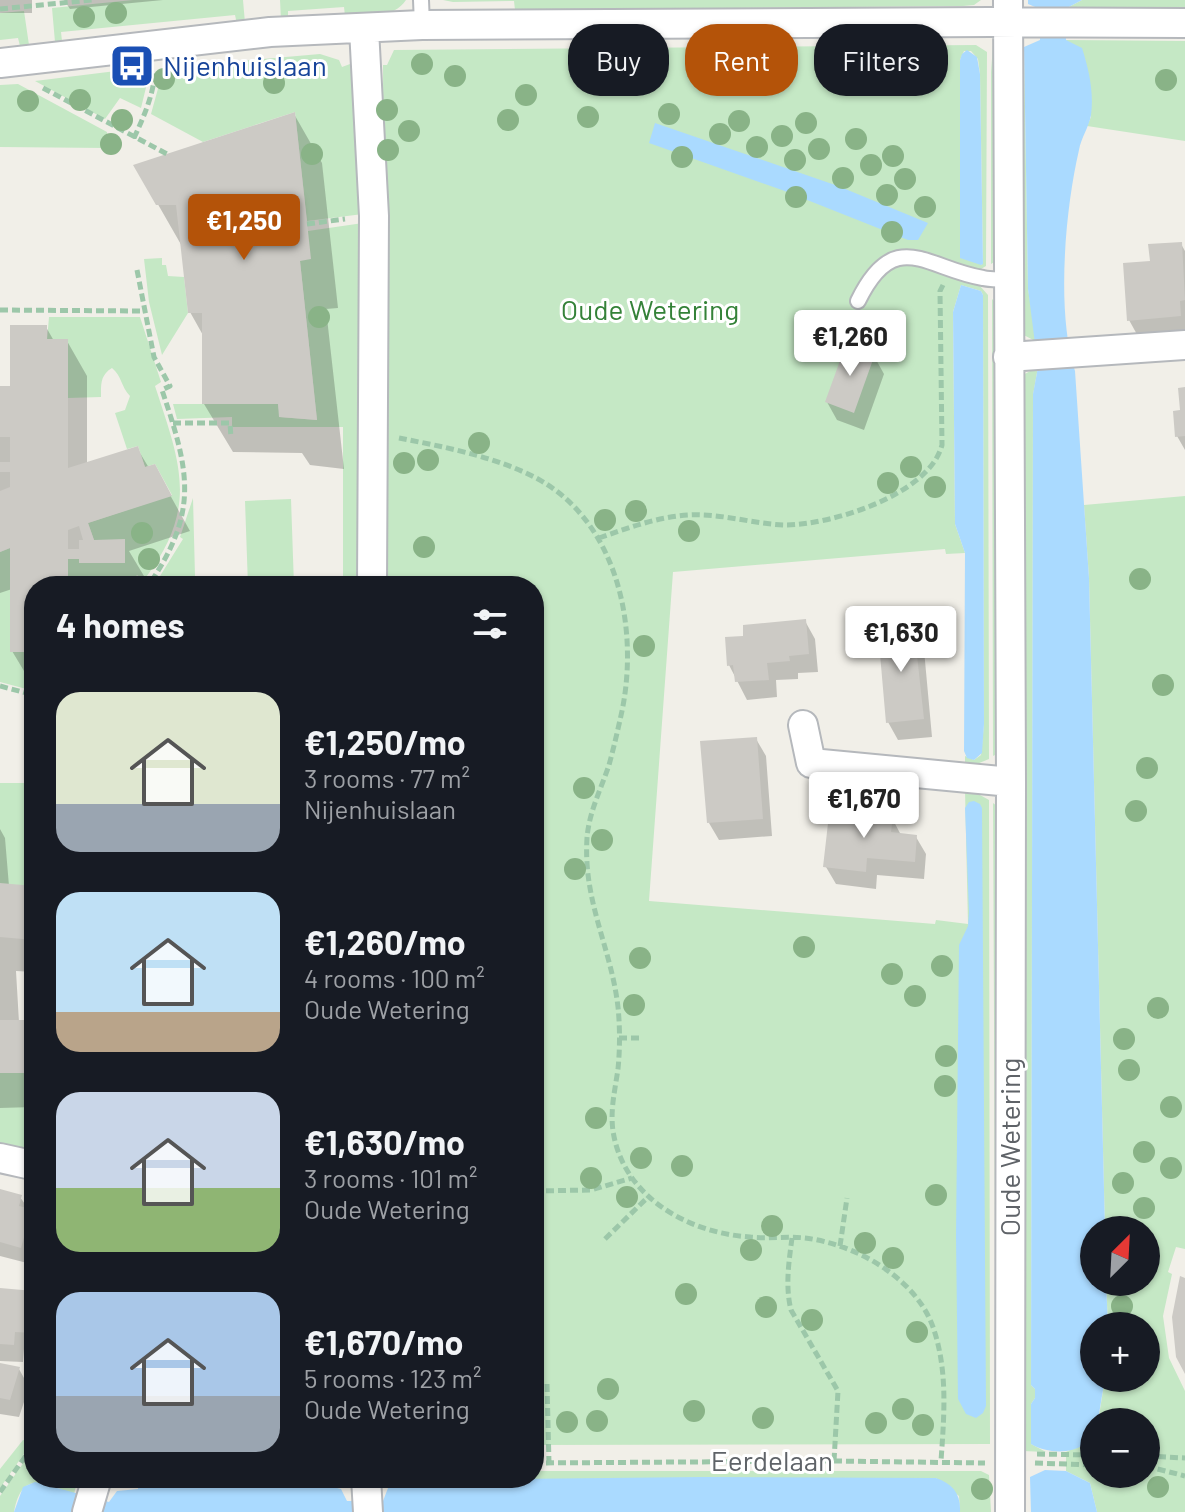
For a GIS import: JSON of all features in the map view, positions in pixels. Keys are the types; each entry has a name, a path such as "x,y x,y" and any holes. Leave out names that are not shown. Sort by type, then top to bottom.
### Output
{"street":[{"path":"0,63 270,32 364,29 422,13 1017,15 1068,24 1185,23"},
{"name":"Oude Wetering","path":"1010,1512 1008,357 995,279 1017,15"},
{"path":"364,29 374,216 372,576"},
{"path":"1008,357 1185,345"},
{"path":"803,725 811,763 1011,782"},
{"path":"87,1512 93,1488"},
{"path":"367,1488 368,1512"}],"lane":[{"path":"858,301 873,275 897,260 911,256 995,279"}],"path":[{"path":"0,9 92,0"},
{"path":"134,138 154,82 155,63 150,45"},
{"path":"40,86 167,154"},
{"path":"307,224 374,216"},
{"path":"599,538 648,522 689,515 788,525 830,519 871,506 919,477 934,462 942,445 940,291 953,268"},
{"path":"137,270 154,357 170,386 162,390 180,446 186,485 184,512 177,536 154,576"},
{"path":"0,310 144,311"},
{"path":"173,423 230,423 231,438"},
{"path":"373,430 503,465 539,480 570,502 599,538 617,581 624,613 627,663 617,735 589,821 587,865 593,912 615,983 619,1038 613,1128 616,1144 632,1178 648,1197 670,1213 703,1228 751,1238 792,1238 840,1246 874,1262 894,1276 910,1292 933,1327 943,1379 941,1461"},
{"path":"0,686 24,692"},
{"path":"619,1038 642,1038"},
{"path":"544,1191 591,1190 632,1178"},
{"path":"605,1239 648,1197"},
{"path":"840,1246 847,1198"},
{"path":"792,1238 788,1271 791,1310 838,1391 834,1461"},
{"path":"547,1384 549,1463"},
{"path":"1043,1454 1080,1454"},
{"path":"1160,1457 1185,1458"},
{"path":"0,1492 24,1458"},
{"name":"Eerdelaan","path":"544,1463 941,1461 1010,1464"},
{"path":"1041,1463 1080,1464"},
{"path":"1160,1470 1185,1476"}],"green space":[{"path":"133,0 243,0 245,23 237,24 235,15 61,32 62,41 55,42 52,8"},
{"path":"280,0 406,0 394,10 378,15 345,16 344,7 288,11 288,19 281,20"},
{"path":"443,0 981,0 974,5 963,6 515,10 514,1"},
{"path":"1082,0 1185,0 1185,12 1065,9"},
{"path":"24,11 29,45 20,46 18,38 0,40 0,13"},
{"path":"1066,40 1185,41 1185,141 1087,126 1091,117"},
{"name":"Oude Wetering","path":"948,45 976,45 987,52 986,266 981,269 980,286 988,295 989,759 965,766 965,756 974,760 981,755 984,724 983,295 981,291 961,285 953,312 955,524 965,553 946,554 945,549 673,572 649,901 968,924 965,790 989,800 990,1444 544,1445 544,576 385,576 383,65 387,65 394,50 568,49 568,96 669,96 669,48 685,48 685,96 798,96 798,47 814,46 814,96 948,96","holes":["964,51 971,51 978,59 983,263 981,265 960,60"]},
{"path":"993,45 996,51 996,261 991,264 991,72"},
{"path":"1024,47 1028,289 1037,342 1020,333 1019,50"},
{"path":"320,54 339,60 342,67 350,64 362,142 363,214 307,221 295,112 203,142 151,114 162,74 182,73 182,66"},
{"path":"151,67 141,108 120,98 105,119 35,81 116,71 118,81 140,77 138,69"},
{"path":"18,84 107,132 106,148 0,147 0,85"},
{"path":"363,223 363,576 343,576 343,427 232,427 232,417 177,419 173,404 278,404 280,417 317,420 300,261 308,231"},
{"path":"162,258 168,276 184,277 188,313 162,355 149,302 144,259"},
{"path":"992,299 996,303 997,754 993,756"},
{"path":"49,317 140,317 161,382 155,386 172,440 180,486 179,508 173,530 147,576 68,576 68,559 79,559 80,563 125,563 125,540 94,540 88,523 172,495 155,464 145,467 138,446 127,449 115,413 125,410 130,396 118,374 112,368 103,377 101,397 68,398 47,340"},
{"path":"1038,367 1033,395 1031,1385 1035,1389 1035,1398 1031,1404 1031,1444 1046,1452 1023,1451 1019,377"},
{"path":"1185,496 1185,1249 1176,1247 1168,1272 1172,1274 1163,1316 1169,1358 1185,1391 1185,1512 1097,1512 1091,1488 1160,1488 1160,1408 1100,1408 1103,1392 1160,1392 1160,1312 1107,1312 1107,1296 1160,1296 1160,1216 1105,1216 1089,578 1084,505"},
{"path":"193,498 195,576 160,576 183,539 180,537"},
{"path":"291,499 294,576 248,576 245,501"},
{"path":"10,548 24,611 24,688 0,682 0,552"},
{"path":"0,783 24,783 24,886 0,884"},
{"path":"993,803 997,806 999,1444 996,1444"},
{"path":"0,1068 24,1068 24,1150 0,1144"},
{"path":"24,1440 24,1454 0,1488 0,1469"},
{"path":"1080,1445 1080,1478 1066,1471 1066,1452"},
{"path":"24,1462 25,1488 14,1512 0,1512 0,1496"},
{"path":"544,1471 981,1471 989,1475 991,1512 960,1512 959,1496 936,1478 544,1479"},
{"path":"56,1488 76,1488 74,1494"}],"water":[{"path":"1028,0 1082,0 1065,9 1066,40 1082,48 1092,98 1089,124 1074,174 1064,291 1069,347 1075,371 1089,578 1105,1216 1080,1216 1080,1296 1107,1296 1107,1312 1080,1312 1080,1392 1103,1392 1100,1408 1080,1408 1080,1447 1061,1451 1050,1451 1031,1444 1031,1404 1035,1398 1035,1389 1031,1385 1033,394 1038,367 1028,289 1024,47 1040,40 1040,9 1028,4"},
{"path":"967,50 977,57 980,74 981,265 960,258 960,60"},
{"path":"655,123 838,186 928,223 918,240 908,240 782,190 649,143"},
{"path":"961,285 981,291 983,295 984,724 982,753 974,760 967,758 964,751 965,553 955,524 953,312"},
{"path":"974,801 982,808 986,1406 976,1418 966,1414 958,1399 956,1237 959,945 968,926 969,912 965,808"},
{"path":"1045,1470 1066,1471 1080,1478 1080,1488 1091,1488 1097,1512 1031,1512 1030,1477"},
{"path":"936,1478 955,1490 960,1512 14,1512 24,1487 57,1488 109,1502 117,1491 138,1488 337,1488 341,1489 347,1501 383,1501 388,1488 544,1488 544,1479"}],"building":[{"path":"295,112 311,259 300,261 317,420 279,417 278,404 202,404 202,313 188,313 176,205 156,205 133,165"},
{"path":"1182,242 1185,300 1180,301 1181,316 1127,321 1123,263 1150,261 1148,244"},
{"path":"10,325 47,325 47,339 68,339 68,468 138,446 145,467 155,464 172,496 88,523 94,540 125,539 125,563 79,563 79,559 68,559 68,576 24,576 24,652 10,652 10,548 0,552 0,491 10,487 10,472 0,472 0,462 10,462 10,437 0,437 0,386 10,386","holes":["79,526 83,540 79,540 79,549 68,549 68,530"]},
{"path":"846,344 875,354 854,413 825,402"},
{"path":"1185,387 1185,436 1175,437 1173,411 1180,410 1178,388"},
{"path":"806,619 809,654 789,656 790,661 767,663 769,680 735,682 733,665 727,666 725,637 743,636 743,625"},
{"path":"913,619 924,719 886,723 878,631 897,630 896,621"},
{"path":"757,737 763,819 707,823 700,741"},
{"path":"830,806 871,810 871,814 893,816 891,832 917,835 915,862 867,858 866,872 823,867"},
{"path":"0,883 24,885 24,939 0,937"},
{"path":"0,1020 24,1020 24,1073 0,1073"},
{"path":"0,1189 22,1195 19,1206 24,1207 24,1237 21,1248 0,1242"},
{"path":"1180,1276 1185,1278 1185,1374 1176,1357 1172,1317"},
{"path":"0,1288 24,1290 24,1332 15,1332 14,1345 0,1344"},
{"path":"0,1363 20,1367 10,1400 0,1398"}],"place":[{"name":"Nijenhuislaan","path":"132,66"}]}
